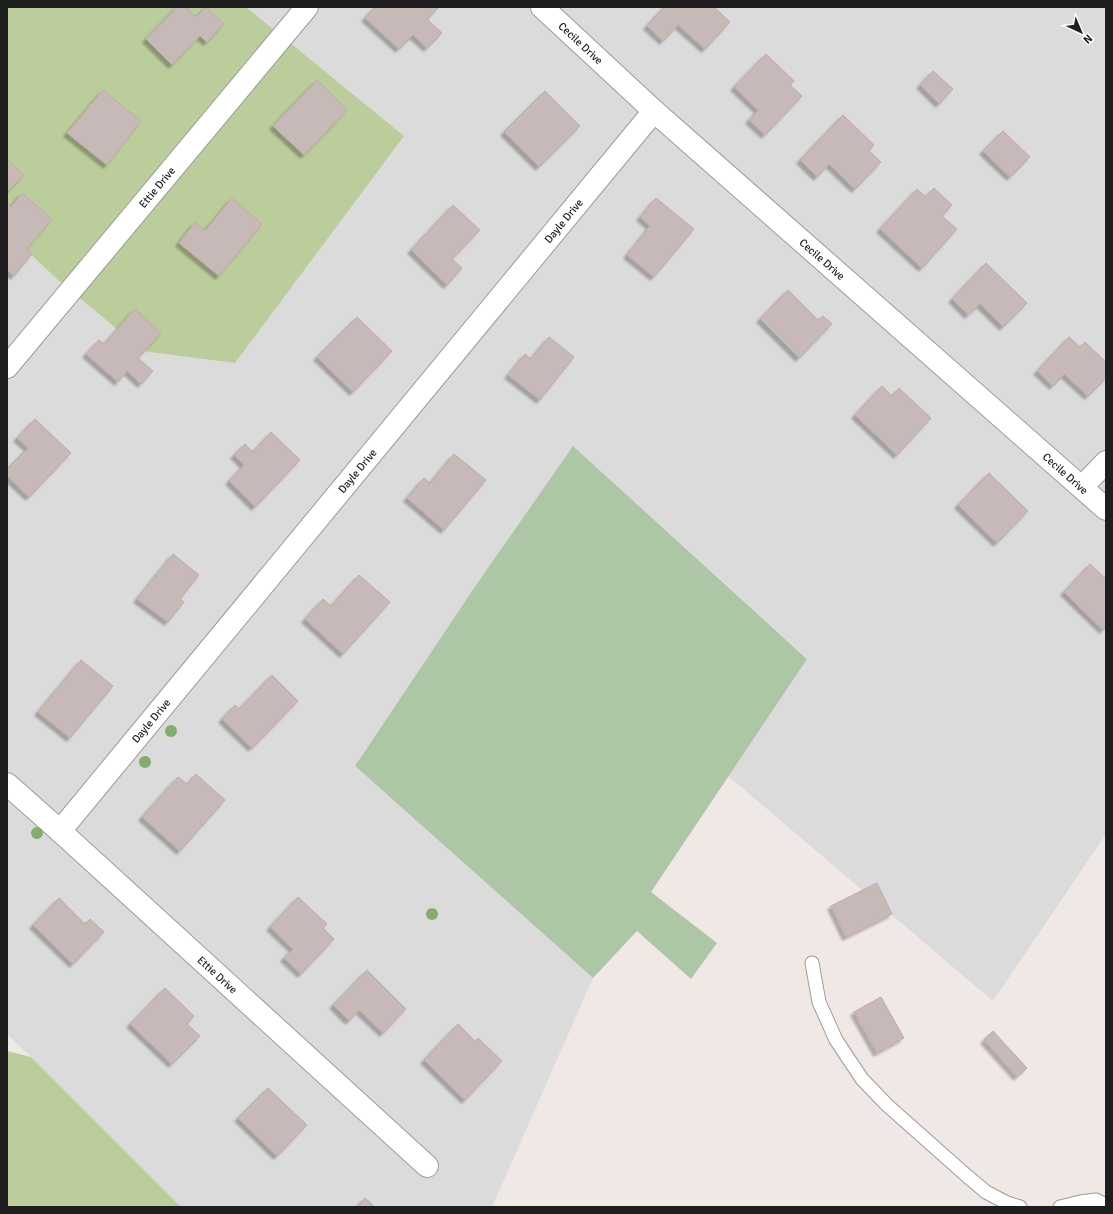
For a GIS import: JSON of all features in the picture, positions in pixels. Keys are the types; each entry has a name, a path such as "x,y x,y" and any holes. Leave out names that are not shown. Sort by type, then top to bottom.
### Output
{"street":[{"name":"Ettie Drive","path":"7,367 307,7"},
{"name":"Cecile Drive","path":"542,7 654,111 1106,509"},
{"name":"Dayle Drive","path":"60,831 654,111"},
{"path":"1082,487 1106,462"},
{"name":"Ettie Drive","path":"7,784 427,1166"}],"lane":[{"path":"812,963 819,1002 836,1040 862,1079 887,1105 966,1176 986,1192 1007,1203 1020,1207"},
{"path":"1060,1207 1096,1200 1106,1205"}],"shaded area":[{"path":"85,7 1106,7 1106,834 993,1001 728,776 807,658 573,446 476,585 355,766 593,978 492,1207 181,1207 7,1034 7,96"}],"green space":[{"path":"7,7 246,7 404,136 235,363 143,351 56,278 7,232"},
{"path":"573,446 807,659 651,892 717,943 691,979 637,931 593,978 355,766 476,585"},
{"path":"7,1051 31,1057 181,1207 7,1207"}],"building":[{"path":"177,7 185,7 196,17 206,7 224,24 207,42 200,36 172,65 146,39"},
{"path":"375,7 439,7 427,19 442,33 427,48 413,35 399,49 365,18"},
{"path":"664,7 714,7 730,22 705,49 678,25 663,41 647,26"},
{"path":"766,54 794,81 790,85 802,96 765,135 749,120 758,110 734,87"},
{"path":"933,71 953,89 939,104 920,85"},
{"path":"317,80 347,110 304,155 273,126"},
{"path":"103,90 141,121 107,165 67,133"},
{"path":"545,91 580,126 539,167 504,132"},
{"path":"843,115 874,145 869,151 881,162 855,189 829,164 817,177 800,160"},
{"path":"1003,131 1030,157 1010,177 983,151"},
{"path":"7,158 24,175 7,192"},
{"path":"934,188 952,205 942,216 957,229 922,268 880,229 917,189 926,197"},
{"path":"22,193 52,219 27,249 32,254 14,276 7,270 7,203 11,207"},
{"path":"232,198 262,224 219,276 179,243 195,222 205,231"},
{"path":"656,198 694,229 654,277 627,255 650,226 640,217"},
{"path":"453,205 480,230 452,259 462,268 447,285 411,250"},
{"path":"986,263 1027,303 1003,327 980,304 968,315 952,299"},
{"path":"788,290 818,320 823,316 832,324 799,358 760,319"},
{"path":"135,309 161,333 138,358 153,371 141,384 127,371 118,382 86,354 99,340 104,344"},
{"path":"357,317 392,351 353,392 317,357"},
{"path":"549,337 574,357 540,400 508,375 525,354 531,359"},
{"path":"1069,337 1080,347 1085,342 1106,362 1106,378 1088,396 1064,374 1053,386 1037,371"},
{"path":"882,386 892,396 899,388 931,418 897,455 855,415"},
{"path":"35,419 71,453 29,497 7,476 7,469 28,448 17,438"},
{"path":"271,432 300,460 255,507 229,481 244,465 234,455 245,444 253,452"},
{"path":"454,454 486,480 444,530 407,498 424,478 430,483"},
{"path":"989,473 1028,511 997,543 958,505"},
{"path":"173,554 199,575 180,599 184,602 168,622 137,599"},
{"path":"1090,564 1106,579 1106,627 1103,630 1064,592"},
{"path":"359,575 390,602 343,654 305,619 323,599 331,606"},
{"path":"81,660 113,686 70,738 38,712"},
{"path":"272,675 298,701 252,748 222,719 235,705 239,709"},
{"path":"196,774 225,800 180,851 142,817 178,777 187,784"},
{"path":"877,883 892,914 846,937 831,906"},
{"path":"298,897 327,924 323,928 334,939 301,974 284,958 293,949 270,927"},
{"path":"59,898 85,924 90,919 104,932 73,964 33,925"},
{"path":"367,970 406,1009 383,1033 359,1010 349,1021 333,1005"},
{"path":"165,988 194,1016 187,1024 200,1036 172,1064 130,1024"},
{"path":"881,997 904,1038 877,1053 854,1012"},
{"path":"458,1024 475,1041 478,1038 502,1061 465,1100 424,1060"},
{"path":"993,1031 1027,1068 1017,1077 984,1040"},
{"path":"268,1088 307,1125 277,1156 238,1118"},
{"path":"365,1198 375,1207 356,1207"}]}
